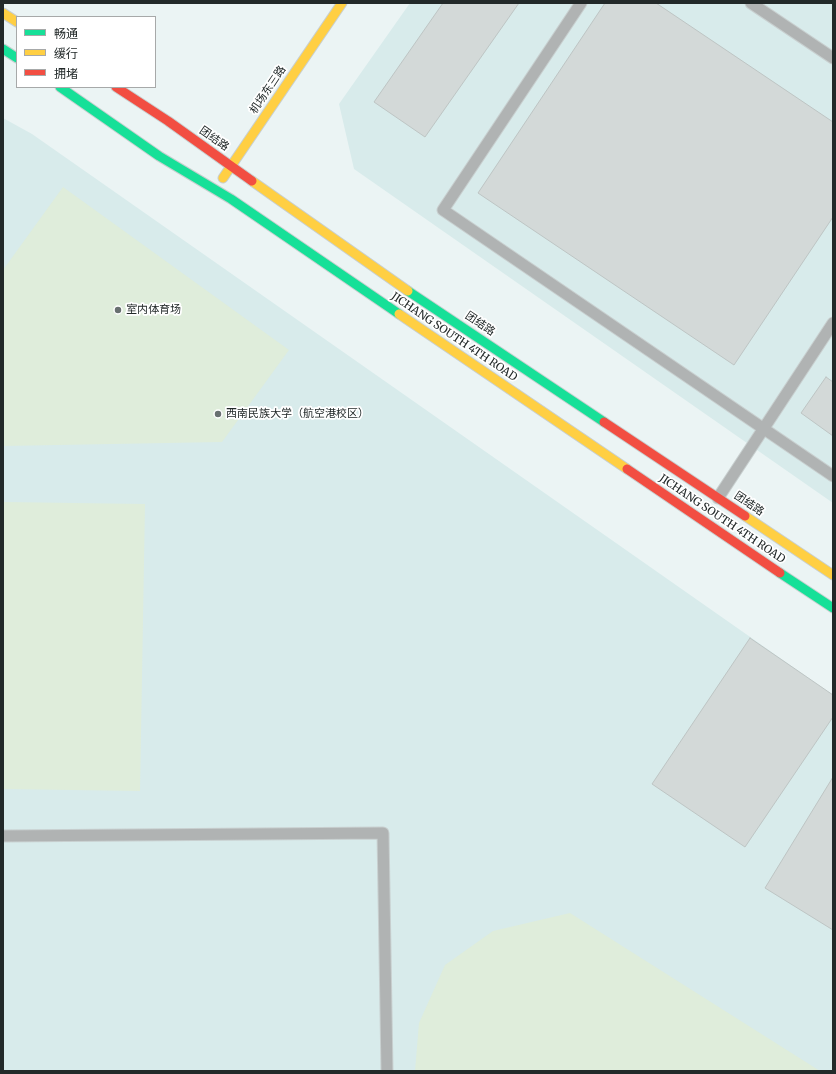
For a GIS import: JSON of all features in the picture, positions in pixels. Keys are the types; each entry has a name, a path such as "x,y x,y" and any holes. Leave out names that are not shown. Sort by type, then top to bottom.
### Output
{"main road":[{"name":"机场东三路","path":"215,190 342,3"},
{"path":"3,12 16,21"},
{"path":"3,49 16,57"},
{"name":"JICHANG SOUTH 4TH ROAD","path":"61,88 159,156 237,203 590,445 833,608"},
{"name":"团结路","path":"118,88 168,121 392,280 833,575"}],"lane":[{"path":"581,3 443,210 833,476"},
{"path":"751,3 833,58"},
{"path":"718,498 833,323"},
{"path":"3,836 383,833 387,1071"}],"shaded area":[{"path":"410,3 833,3 833,503 354,169 339,104"},
{"name":"西南民族大学（航空港校区）","path":"3,118 32,134 833,695 833,1071 3,1071"}],"green space":[{"name":"室内体育场","path":"63,187 289,350 222,442 3,446 3,270"},
{"path":"3,502 145,504 140,791 3,789"},
{"path":"570,913 820,1071 415,1071 419,1023 445,965 493,931"}],"building":[{"path":"443,3 519,3 425,137 374,102"},
{"path":"605,3 656,3 833,122 833,217 734,365 478,193"},
{"path":"826,377 833,382 833,436 801,413"},
{"path":"750,638 833,695 833,717 745,847 652,784"},
{"path":"833,777 833,930 765,888"}],"traffic: fast":[{"path":"3,49 16,57"},
{"path":"61,88 159,156 231,199 399,314"},
{"path":"408,291 604,422"},
{"path":"780,573 833,608"}],"traffic: slow":[{"path":"223,178 342,3"},
{"path":"3,13 16,21"},
{"path":"252,181 408,291"},
{"path":"399,314 627,469"},
{"path":"745,516 833,575"}],"traffic: jam":[{"path":"118,88 168,121 252,181"},
{"path":"604,422 745,516"},
{"path":"627,469 780,573"}],"place":[{"name":"室内体育场","path":"118,310"},
{"name":"西南民族大学（航空港校区）","path":"218,414"}]}
